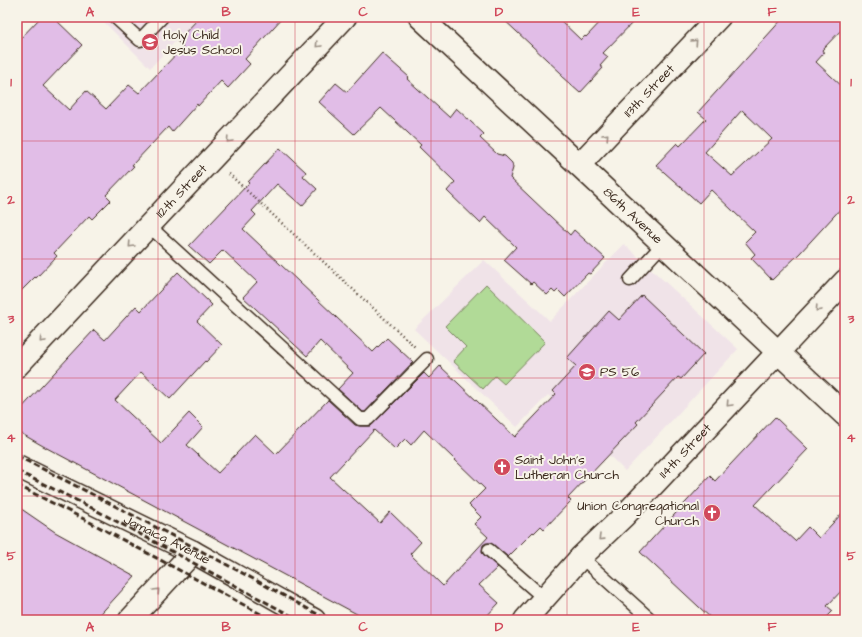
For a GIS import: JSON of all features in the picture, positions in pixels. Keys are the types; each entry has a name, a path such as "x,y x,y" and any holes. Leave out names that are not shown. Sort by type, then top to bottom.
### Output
{"street":[{"name":"112th Street","path":"17,366 345,17"},
{"name":"86th Avenue","path":"420,17 579,164 845,415"},
{"name":"113th Street","path":"579,164 719,17"},
{"name":"114th Street","path":"525,620 581,557 624,516 845,281"},
{"name":"Jamaica Avenue","path":"17,466 193,552 314,620"},
{"path":"130,620 193,552"}],"lane":[{"path":"115,17 140,40 162,17"},
{"path":"149,226 360,419 368,419 427,358"},
{"path":"630,280 663,244"},
{"path":"489,550 544,598"},
{"path":"581,557 651,620"}],"path":[{"path":"229,174 427,358"}],"shaded area":[{"name":"Holy Child Jesus School","path":"99,17 199,17 150,68"},
{"name":"PS 56","path":"624,244 738,349 625,471 548,395 517,427 414,329 484,260 550,321"}],"green space":[{"path":"486,284 545,342 504,384 495,376 483,389 453,361 466,347 445,326"}],"building":[{"path":"41,17 53,17 82,45 43,86 69,110 86,91 106,109 129,85 139,93 183,47 177,41 200,17 283,17 245,59 250,64 228,88 221,81 198,106 197,104 172,132 168,127 106,195 111,200 92,219 89,216 54,253 57,256 17,295 17,42"},
{"path":"501,17 557,17 581,40 585,36 586,37 605,17 638,17 603,53 608,57 600,66 603,68 580,93 561,76 562,74"},
{"path":"784,17 845,17 845,26 822,50 824,53 816,62 845,89 845,204 800,253 772,280 751,258 755,254 745,242 755,232 711,190 699,203 656,165 677,143 680,146 706,119 698,112","holes":["742,110 772,139 732,176 705,152"]},
{"path":"382,53 409,77 407,79 449,117 456,108 484,134 480,138 497,154 505,156 512,163 513,168 510,178 570,235 574,230 605,258 565,297 558,290 555,293 552,290 547,295 533,282 531,284 504,260 516,247 485,217 480,223 447,191 455,182 419,147 421,145 381,108 354,134 319,102 336,83 347,92"},
{"path":"280,148 306,172 303,176 317,189 302,206 277,184 252,211 256,215 243,229 373,352 387,338 413,362 365,412 363,412 338,389 353,373 320,341 307,356 243,297 257,282 223,250 209,264 189,246"},
{"path":"178,272 212,305 197,321 222,345 170,399 141,372 115,400 161,443 189,413 203,427 187,445 218,473 255,434 276,454 328,400 355,425 371,426 424,373 429,378 440,366 515,437 556,394 553,391 576,366 567,358 609,311 619,320 642,295 704,354 681,379 678,377 636,422 638,424 568,498 571,501 544,529 541,526 534,533 533,532 508,557 491,543 486,543 483,545 482,553 498,567 479,585 499,603 483,620 368,620 17,431 17,413 94,330 105,340 136,306 141,311","holes":["374,430 395,449 405,439 411,445 424,430 485,489 469,505 481,517 474,524 488,537 443,586 410,554 421,542 390,512 380,523 330,477"]},
{"path":"775,417 808,449 755,505 795,541 808,527 819,538 845,510 845,587 827,606 833,611 824,620 713,620 640,552 710,476 715,481"},
{"path":"17,506 55,532 135,576 95,620 17,620"}],"railway":[{"path":"17,456 174,536 328,620"},
{"path":"17,471 90,507 299,620"},
{"path":"17,485 84,519 272,620"}],"place":[{"name":"Holy Child Jesus School","path":"150,42"},
{"name":"PS 56","path":"587,372"},
{"name":"Saint John's Lutheran Church","path":"502,467"},
{"name":"Union Congregational Church","path":"712,513"}]}
